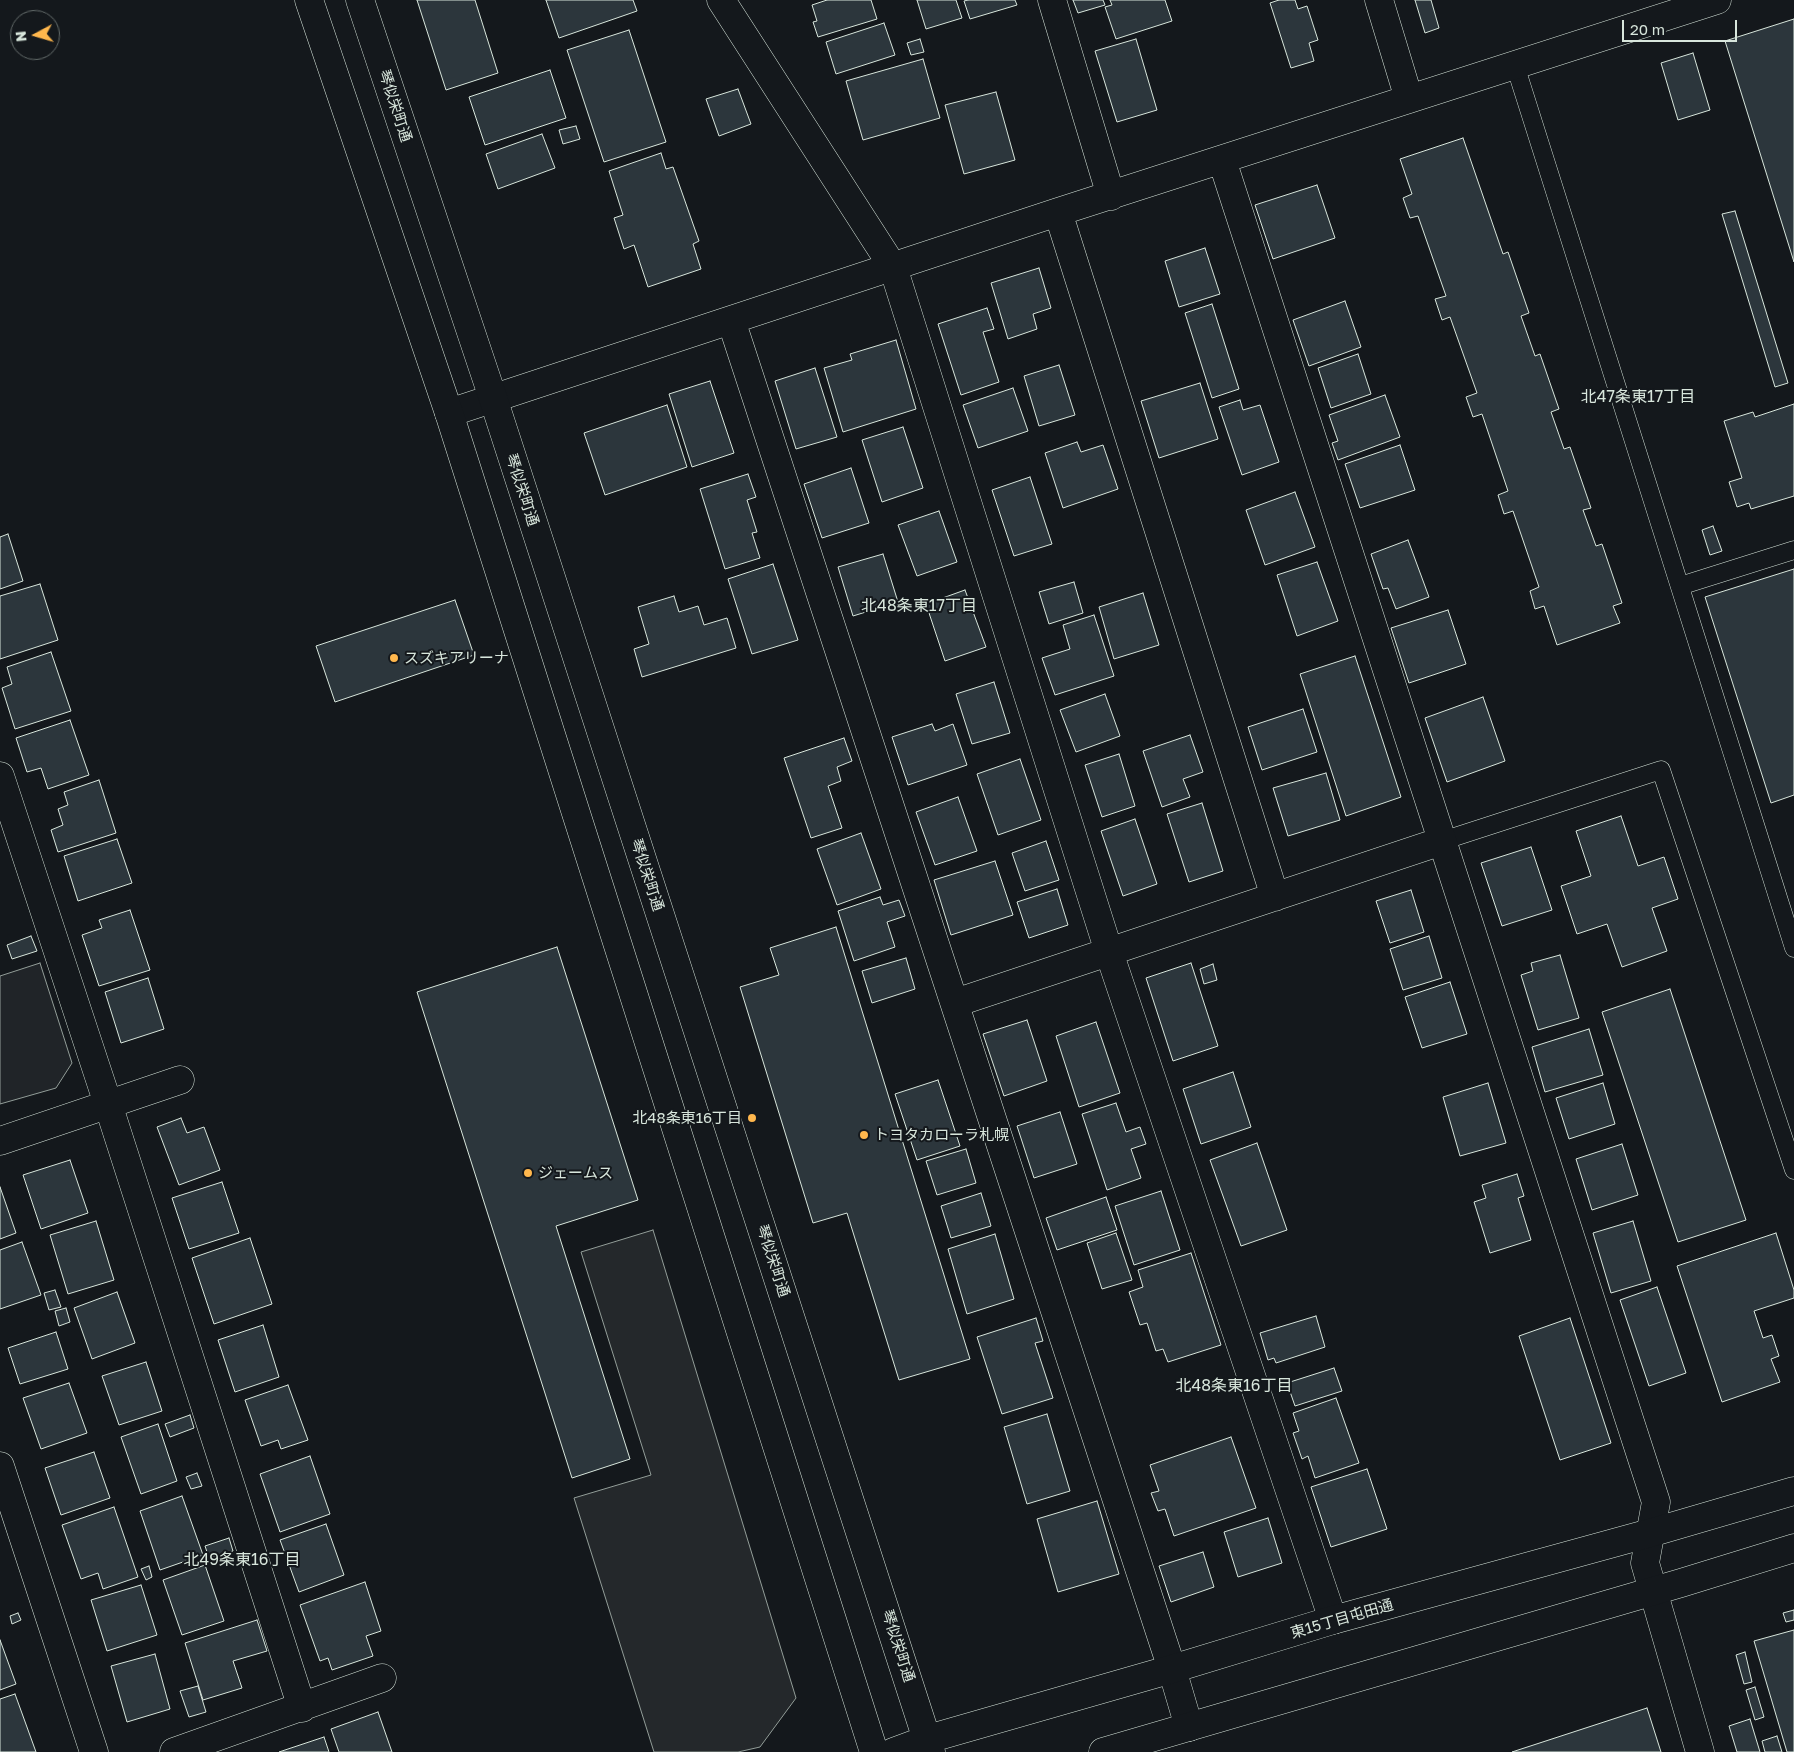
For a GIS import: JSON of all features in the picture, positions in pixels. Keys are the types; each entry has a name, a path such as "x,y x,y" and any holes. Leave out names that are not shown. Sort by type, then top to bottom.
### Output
{"street":[{"path":"310,0 449,413 874,1752"},
{"name":"琴似栄町通","path":"360,0 493,398 930,1745"},
{"path":"721,0 893,267 1109,952 1333,1620"},
{"path":"1052,0 1111,196"},
{"path":"1379,0 1409,99"},
{"path":"449,413 1058,212 1717,0"},
{"path":"1222,160 1656,1502 1645,1563 1700,1752"},
{"path":"1058,212 1275,897"},
{"path":"731,320 1172,1669 1189,1727"},
{"path":"0,776 108,1104 302,1708"},
{"path":"955,1003 1442,841"},
{"path":"0,1141 180,1080"},
{"path":"0,1466 94,1752"},
{"name":"東15丁目屯田通","path":"892,1752 930,1745 1333,1620 1650,1533 1794,1491"},
{"path":"1103,1752 1794,1548"},
{"path":"174,1752 382,1678"}],"lane":[{"path":"1516,65 1794,948"},
{"path":"1680,586 1794,550"},
{"path":"1442,841 1662,770 1794,1170"}],"shaded area":[{"path":"40,963 72,1063 56,1088 0,1104 0,976"},
{"path":"653,1230 796,1698 760,1747 738,1752 654,1752 574,1498 651,1475 581,1252"}],"building":[{"path":"417,0 475,0 498,73 446,90"},
{"path":"546,0 633,0 637,11 559,38"},
{"path":"827,0 871,0 877,19 818,37 813,22 817,21 812,5"},
{"path":"917,0 956,0 962,18 926,29"},
{"path":"1015,0 1017,5 970,19 964,1"},
{"path":"1073,0 1103,0 1105,5 1078,13"},
{"path":"1110,0 1165,0 1172,21 1116,39 1105,7 1112,5"},
{"path":"1279,0 1295,0 1298,9 1307,6 1318,40 1309,43 1314,61 1291,68 1270,3"},
{"path":"1415,0 1431,0 1439,28 1425,33"},
{"path":"1794,19 1794,262 1725,41"},
{"path":"884,23 895,55 836,74 826,42"},
{"path":"629,30 666,142 604,162 567,50"},
{"path":"920,39 924,52 911,55 907,43"},
{"path":"1136,39 1157,110 1117,122 1095,51"},
{"path":"1693,53 1710,110 1678,120 1661,63"},
{"path":"923,59 940,118 863,140 846,81"},
{"path":"550,70 566,118 485,145 469,97"},
{"path":"738,89 751,124 719,136 706,99"},
{"path":"996,92 1015,160 964,174 945,105"},
{"path":"576,126 580,139 563,144 559,130"},
{"path":"542,134 555,168 498,189 486,154"},
{"path":"1463,138 1503,254 1508,252 1529,313 1521,316 1535,356 1540,354 1559,409 1551,412 1564,449 1570,447 1591,508 1583,510 1596,546 1602,544 1622,603 1613,606 1620,623 1557,645 1544,606 1535,609 1530,591 1539,587 1513,511 1504,514 1498,495 1508,491 1482,414 1473,417 1466,397 1477,393 1450,317 1442,320 1435,299 1446,296 1418,216 1410,218 1403,198 1412,194 1400,159"},
{"path":"661,153 666,169 673,167 699,241 693,244 701,269 648,287 634,245 624,249 614,218 623,215 609,171"},
{"path":"1317,185 1335,238 1273,259 1255,205"},
{"path":"1735,211 1788,383 1775,387 1722,214"},
{"path":"1205,248 1220,294 1179,307 1165,261"},
{"path":"1039,268 1051,308 1033,314 1037,329 1008,339 991,283"},
{"path":"1345,301 1361,347 1309,366 1293,320"},
{"path":"1212,304 1239,389 1212,398 1185,313"},
{"path":"987,308 994,329 983,332 999,382 961,395 938,324"},
{"path":"896,340 916,409 843,432 824,368 852,360 850,354"},
{"path":"1358,354 1371,394 1331,408 1318,368"},
{"path":"1059,365 1075,415 1039,426 1024,376"},
{"path":"815,368 837,437 796,449 775,381"},
{"path":"710,381 734,453 692,467 669,394"},
{"path":"1200,383 1218,439 1159,458 1141,401"},
{"path":"1013,388 1028,431 978,448 963,405"},
{"path":"1385,395 1400,437 1338,460 1332,443 1338,441 1329,415"},
{"path":"1240,400 1243,410 1260,405 1279,462 1242,475 1219,407"},
{"path":"1794,404 1794,496 1751,509 1749,503 1737,507 1729,482 1742,478 1724,421 1753,412 1755,417"},
{"path":"667,405 687,467 605,495 584,433"},
{"path":"903,427 923,488 882,502 862,440"},
{"path":"1077,442 1081,452 1103,445 1118,489 1063,508 1045,453"},
{"path":"1400,445 1415,490 1360,508 1345,464"},
{"path":"851,468 869,523 822,538 804,484"},
{"path":"748,474 756,497 747,500 757,532 752,533 760,558 725,569 700,489"},
{"path":"1030,477 1052,544 1014,556 992,490"},
{"path":"1295,492 1315,547 1265,565 1246,510"},
{"path":"939,511 957,562 917,576 898,525"},
{"path":"1713,526 1722,551 1710,555 1702,530"},
{"path":"8,534 23,581 0,589 0,537"},
{"path":"1408,540 1429,597 1396,609 1388,588 1383,589 1371,554"},
{"path":"883,554 898,602 853,616 838,567"},
{"path":"1317,562 1338,621 1297,636 1277,575"},
{"path":"773,564 798,640 752,654 728,579"},
{"path":"1794,569 1794,795 1771,803 1705,597"},
{"path":"1074,582 1083,613 1049,624 1039,592"},
{"path":"40,584 58,640 0,659 0,596"},
{"path":"965,590 986,647 945,661 926,604"},
{"path":"1143,593 1159,645 1114,659 1099,607"},
{"path":"674,596 679,612 698,606 704,625 727,618 736,648 642,677 634,649 649,644 638,607"},
{"path":"455,600 474,655 335,702 316,646"},
{"path":"1448,610 1466,664 1409,683 1391,628"},
{"path":"1094,615 1114,676 1055,695 1042,658 1070,649 1063,625"},
{"path":"51,652 71,711 15,729 2,688 12,684 7,667"},
{"path":"1355,656 1401,797 1346,816 1300,674"},
{"path":"994,682 1010,733 972,744 956,694"},
{"path":"1105,694 1120,736 1076,752 1060,710"},
{"path":"1483,697 1505,761 1447,782 1425,718"},
{"path":"1303,709 1317,752 1262,770 1248,727"},
{"path":"70,720 89,775 48,789 41,768 27,772 16,738"},
{"path":"932,724 935,731 953,724 967,765 908,785 892,737"},
{"path":"1190,735 1203,772 1183,779 1190,797 1162,807 1143,751"},
{"path":"844,738 852,761 837,767 841,781 828,786 842,828 811,838 784,758"},
{"path":"1119,754 1135,806 1102,817 1085,765"},
{"path":"1020,759 1041,820 998,835 977,774"},
{"path":"1326,773 1340,820 1288,836 1273,788"},
{"path":"99,780 116,833 58,852 51,830 63,825 58,809 68,805 64,792"},
{"path":"958,797 977,851 935,865 916,812"},
{"path":"1202,803 1223,871 1189,882 1167,814"},
{"path":"1621,816 1638,866 1664,857 1678,899 1652,908 1667,951 1622,967 1607,924 1577,934 1561,886 1591,876 1576,831"},
{"path":"1135,819 1157,884 1123,896 1101,831"},
{"path":"861,833 881,889 837,905 817,849"},
{"path":"117,839 132,883 78,901 64,856"},
{"path":"1046,841 1059,880 1025,891 1012,853"},
{"path":"1531,847 1552,910 1502,926 1481,863"},
{"path":"995,861 1013,915 951,935 934,880"},
{"path":"1057,889 1068,925 1029,938 1017,902"},
{"path":"1411,890 1424,932 1390,943 1376,901"},
{"path":"880,897 883,905 899,900 905,916 887,922 895,947 854,961 838,911"},
{"path":"130,910 150,970 99,986 82,935 102,928 99,920"},
{"path":"836,927 970,1359 899,1380 847,1213 813,1223 740,987 779,975 770,948"},
{"path":"31,936 37,951 12,959 7,945"},
{"path":"1429,936 1442,978 1403,990 1390,949"},
{"path":"557,947 638,1200 556,1226 630,1459 572,1478 417,992"},
{"path":"1560,955 1579,1018 1538,1030 1521,975 1533,971 1531,963"},
{"path":"906,958 915,989 872,1003 862,971"},
{"path":"1191,963 1218,1046 1173,1061 1146,978"},
{"path":"1213,964 1217,980 1204,984 1200,969"},
{"path":"148,978 164,1029 121,1043 105,992"},
{"path":"1450,982 1467,1034 1422,1048 1405,997"},
{"path":"1670,989 1746,1220 1678,1242 1602,1012"},
{"path":"1027,1020 1047,1081 1004,1096 983,1034"},
{"path":"1096,1022 1120,1093 1079,1107 1056,1036"},
{"path":"1589,1029 1603,1075 1545,1092 1532,1047"},
{"path":"1233,1072 1251,1127 1201,1144 1183,1089"},
{"path":"938,1080 960,1146 917,1160 895,1094"},
{"path":"1488,1083 1506,1143 1460,1156 1443,1097"},
{"path":"1603,1083 1615,1124 1569,1139 1556,1098"},
{"path":"1116,1103 1126,1132 1140,1127 1146,1144 1131,1149 1141,1178 1107,1190 1082,1114"},
{"path":"1060,1112 1077,1164 1034,1178 1017,1126"},
{"path":"181,1118 187,1133 204,1127 220,1170 179,1185 157,1127"},
{"path":"1257,1143 1287,1230 1241,1246 1210,1160"},
{"path":"1622,1144 1638,1195 1592,1210 1576,1159"},
{"path":"966,1149 976,1183 937,1195 926,1161"},
{"path":"70,1160 88,1213 41,1229 23,1175"},
{"path":"1517,1174 1524,1196 1518,1198 1531,1240 1490,1253 1474,1202 1486,1198 1482,1185"},
{"path":"222,1182 239,1233 189,1249 172,1198"},
{"path":"0,1187 16,1233 0,1239"},
{"path":"1161,1191 1180,1250 1134,1265 1115,1206"},
{"path":"981,1193 991,1226 951,1238 941,1206"},
{"path":"1106,1197 1117,1230 1057,1250 1046,1218"},
{"path":"96,1221 114,1280 68,1294 50,1235"},
{"path":"1633,1221 1651,1281 1611,1293 1593,1233"},
{"path":"1116,1233 1132,1280 1102,1289 1087,1243"},
{"path":"1776,1233 1794,1290 1794,1298 1754,1311 1763,1338 1772,1335 1779,1356 1771,1359 1780,1382 1722,1402 1677,1266"},
{"path":"995,1234 1014,1299 967,1314 948,1249"},
{"path":"250,1238 272,1304 214,1324 192,1258"},
{"path":"22,1242 41,1295 0,1309 0,1250"},
{"path":"1191,1253 1221,1345 1168,1362 1163,1349 1156,1351 1147,1323 1140,1325 1129,1292 1143,1287 1138,1270"},
{"path":"1657,1287 1686,1373 1649,1386 1620,1300"},
{"path":"55,1290 61,1307 49,1310 44,1293"},
{"path":"117,1292 135,1343 92,1359 74,1308"},
{"path":"66,1308 70,1322 59,1326 55,1311"},
{"path":"1316,1316 1325,1347 1276,1363 1274,1358 1268,1360 1260,1333"},
{"path":"1036,1318 1043,1341 1035,1343 1053,1398 1002,1414 977,1337"},
{"path":"1570,1318 1611,1443 1560,1460 1519,1336"},
{"path":"263,1325 279,1377 235,1392 218,1340"},
{"path":"56,1332 68,1369 20,1384 8,1348"},
{"path":"146,1362 162,1411 119,1425 102,1376"},
{"path":"1334,1368 1342,1391 1295,1406 1287,1383"},
{"path":"69,1383 87,1433 41,1449 23,1398"},
{"path":"288,1385 308,1440 281,1449 278,1440 261,1446 245,1400"},
{"path":"1336,1398 1359,1463 1315,1478 1308,1456 1302,1459 1293,1433 1299,1431 1293,1413"},
{"path":"1047,1414 1070,1491 1027,1504 1004,1427"},
{"path":"190,1415 194,1428 170,1437 165,1424"},
{"path":"158,1424 177,1481 141,1494 121,1437"},
{"path":"1231,1437 1256,1508 1174,1536 1165,1509 1158,1511 1151,1493 1159,1491 1150,1465"},
{"path":"94,1452 110,1498 61,1515 45,1468"},
{"path":"310,1456 330,1514 280,1532 260,1474"},
{"path":"1367,1469 1387,1529 1331,1547 1311,1487"},
{"path":"197,1473 202,1486 191,1489 186,1477"},
{"path":"182,1496 203,1555 160,1570 140,1511"},
{"path":"1097,1501 1119,1574 1058,1592 1037,1519"},
{"path":"114,1507 138,1577 103,1589 98,1573 81,1579 62,1525"},
{"path":"1268,1518 1282,1563 1238,1577 1224,1532"},
{"path":"326,1524 344,1575 299,1592 280,1540"},
{"path":"229,1538 233,1551 209,1558 205,1546"},
{"path":"1203,1552 1214,1587 1171,1602 1159,1566"},
{"path":"205,1565 224,1621 182,1635 163,1580"},
{"path":"149,1566 152,1577 146,1580 141,1569"},
{"path":"365,1582 381,1631 366,1636 373,1656 332,1670 328,1658 320,1661 300,1605"},
{"path":"141,1585 157,1635 107,1651 91,1600"},
{"path":"1794,1610 1794,1620 1786,1622 1783,1613"},
{"path":"18,1613 21,1620 12,1624 10,1616"},
{"path":"257,1620 267,1651 233,1661 242,1688 203,1700 185,1643"},
{"path":"1794,1630 1794,1752 1787,1752 1754,1641"},
{"path":"0,1640 16,1684 0,1690"},
{"path":"1745,1652 1752,1682 1744,1684 1736,1655"},
{"path":"155,1654 170,1709 127,1722 111,1666"},
{"path":"198,1686 206,1712 189,1717 180,1691"},
{"path":"1755,1687 1764,1717 1755,1720 1746,1690"},
{"path":"15,1694 36,1752 0,1752 0,1699"},
{"path":"1647,1708 1661,1752 1512,1752"},
{"path":"378,1712 392,1752 339,1752 331,1729"},
{"path":"1750,1719 1760,1752 1737,1752 1729,1726"},
{"path":"1777,1736 1782,1752 1765,1752 1762,1741"},
{"path":"324,1737 329,1752 279,1752"}],"place":[{"name":"スズキアリーナ","path":"394,658"},
{"name":"北48条東16丁目","path":"752,1118"},
{"name":"トヨタカローラ札幌","path":"864,1135"},
{"name":"ジェームス","path":"528,1173"}],"district":[{"name":"北47条東17丁目","path":"1638,397"},
{"name":"北48条東17丁目","path":"919,606"},
{"name":"北48条東16丁目","path":"1234,1386"},
{"name":"北49条東16丁目","path":"242,1560"}]}
